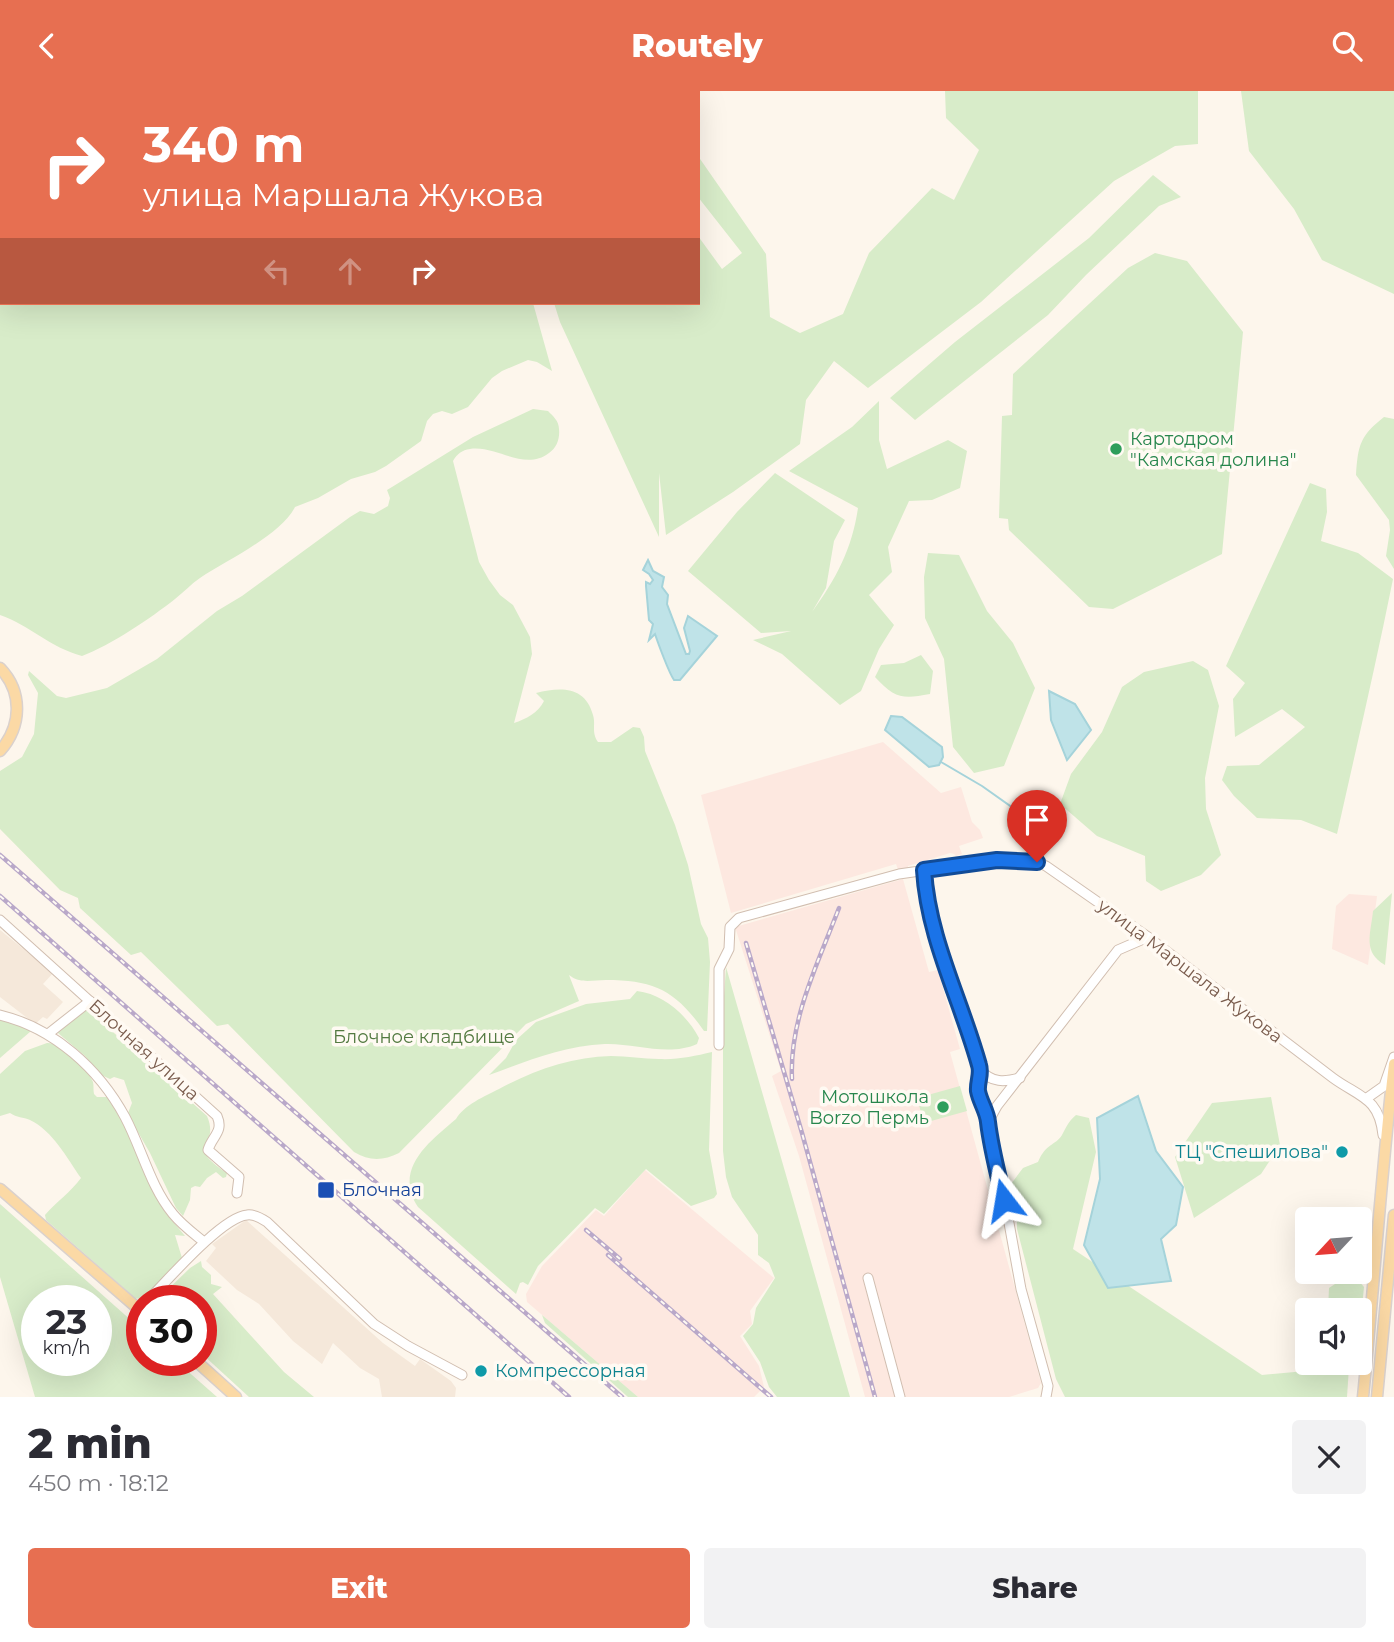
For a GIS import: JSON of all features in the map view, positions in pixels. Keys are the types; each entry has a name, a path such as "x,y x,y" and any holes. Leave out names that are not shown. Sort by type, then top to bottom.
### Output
{"main road":[{"path":"0,668 14,689 17,708 16,726 0,751"},
{"path":"1363,1397 1383,1159 1394,1064"},
{"path":"0,1189 126,1296"},
{"path":"1377,1397 1394,1215"},
{"path":"213,1376 236,1397"}],"street":[{"name":"улица Маршала Жукова","path":"719,1045 719,969 729,950 734,921 739,918 899,874 997,860 1037,862 1148,937 1354,1093 1367,1097"},
{"path":"924,870 927,898 943,960 963,1010 980,1066 985,1076 995,1080 1020,1078"},
{"name":"Блочная улица","path":"0,920 217,1116 220,1122 218,1135 208,1150 239,1177 237,1193"},
{"path":"988,1122 998,1105 1118,950 1148,937"},
{"path":"48,1034 90,1001"},
{"path":"0,1015 19,1020 48,1034 77,1056 113,1098 126,1119 163,1200 179,1221 204,1242"},
{"path":"1383,1159 1382,1124 1379,1114 1367,1097 1384,1086 1394,1057"},
{"path":"980,1066 978,1091 988,1122 988,1135 1010,1223 1021,1289 1048,1386 1046,1397"},
{"path":"162,1285 204,1242 240,1217 256,1216 267,1222 374,1324 462,1375"},
{"path":"868,1278 900,1397"}],"shaded area":[{"path":"883,742 941,793 961,787 972,822 983,838 959,846 962,854 956,856 950,853 908,866 908,869 899,872 896,864 731,913 701,795"},
{"path":"903,879 929,972 938,970 960,1049 950,1052 1041,1383 1038,1388 1009,1397 865,1397 799,1156 772,1076 781,1071 735,927"},
{"path":"1349,894 1377,896 1368,965 1332,949 1336,906"},
{"path":"0,930 53,973 43,984 63,1002 47,1019 43,1017 35,1024 0,997"},
{"path":"645,1170 774,1278 750,1311 752,1324 740,1336 759,1366 764,1387 754,1397 638,1397 527,1302 526,1294 542,1266 596,1210 604,1216"},
{"path":"246,1220 383,1343 415,1366 420,1359 451,1381 456,1388 455,1397 382,1397 379,1379 360,1368 333,1343 322,1364 293,1341 259,1304 237,1290 206,1261 216,1248 212,1244"}],"green space":[{"path":"945,91 1198,91 1198,144 1175,146 1114,181 981,302 868,388 834,361 806,400 800,444 666,535 659,473 659,537 555,305 700,305 700,239 722,269 742,253 700,200 700,159 766,254 770,317 800,333 843,314 869,253 932,188 954,200 979,150 946,118"},
{"path":"1241,91 1394,91 1394,294 1322,260 1294,209 1249,151"},
{"path":"1153,175 1181,197 1159,206 1048,315 915,420 890,398 955,342 1089,238"},
{"name":"Картодром \"Камская долина\"","path":"1155,253 1187,261 1243,332 1222,554 1113,609 1089,607 1009,530 1008,519 999,518 1002,416 1012,415 1013,374 1128,268"},
{"path":"0,305 534,305 552,371 528,360 502,371 492,378 468,407 452,414 442,411 433,414 427,421 421,441 386,466 351,479 318,498 295,507 266,537 200,578 130,631 82,656 60,648 0,615"},
{"path":"879,401 879,440 887,469 948,440 967,451 960,488 932,500 909,501 888,547 892,572 869,595 894,625 879,649 861,691 840,705 782,654 753,640 791,631 761,633 688,571 737,512 775,473 845,520 834,541 826,588 812,612 842,563 852,537 858,508 789,471 852,427"},
{"name":"Блочное кладбище","path":"533,409 548,411 558,424 558,439 549,453 530,460 470,449 460,453 453,461 479,562 500,595 513,605 530,637 532,654 514,723 531,715 544,701 536,693 563,690 578,694 589,705 598,742 611,742 633,727 640,728 645,751 688,865 701,924 708,938 710,962 707,1031 704,1031 674,997 651,986 638,982 582,981 569,975 579,1001 526,1024 399,1153 382,1159 365,1157 354,1152 228,1024 217,1026 141,952 131,955 80,908 78,898 60,890 0,829 0,771 22,757 34,734 38,693 28,675 29,671 57,696 66,698 107,688 157,659 217,611 242,596 350,517 360,511 374,514 388,506 390,498 387,490 473,437"},
{"path":"1384,417 1394,419 1394,569 1386,556 1389,520 1356,475 1362,442"},
{"path":"1310,483 1326,489 1327,512 1321,541 1358,553 1393,579 1337,834 1301,820 1257,818 1222,780 1227,766 1259,765 1305,727 1282,709 1235,737 1233,699 1245,683 1226,666"},
{"path":"928,553 959,555 987,611 1013,643 1035,688 1004,766 974,773 953,747 944,659 925,618 924,577"},
{"path":"921,655 933,671 930,694 900,696 888,690 875,677 881,665 904,663"},
{"path":"1193,661 1208,670 1219,706 1205,778 1206,809 1221,855 1201,875 1161,891 1146,881 1145,856 1097,836 1060,804 1071,774 1102,732 1122,687 1144,672"},
{"path":"1392,893 1385,965 1373,954 1370,934 1373,911"},
{"path":"726,967 850,1397 777,1397 769,1387 760,1362 743,1336 753,1324 756,1308 775,1278 769,1263 758,1255 758,1235 732,1197 726,1177 723,1151 723,1012"},
{"path":"637,991 656,996 681,1014 699,1038 697,1044 675,1049 616,1044 590,1045 546,1055 489,1075 506,1058 516,1040 536,1022 586,1004 630,999"},
{"path":"86,1008 207,1116 210,1135 205,1146 207,1156 227,1173 223,1178 216,1172 200,1187 191,1188 190,1200 183,1216 176,1208 131,1120 128,1113 132,1103 124,1080 114,1077 110,1079 99,1074 85,1056 58,1033 57,1029"},
{"path":"0,1018 23,1024 31,1031 0,1058"},
{"path":"47,1043 59,1047 86,1071 93,1082 94,1094 97,1097 107,1097 129,1132 157,1198 185,1236 175,1235 182,1258 158,1285 126,1285 126,1290 46,1220 45,1215 81,1178 46,1131 30,1120 10,1113 0,1116 0,1074 25,1051"},
{"path":"712,1052 709,1150 717,1194 714,1198 691,1206 646,1169 604,1214 595,1208 538,1266 528,1285 520,1283 516,1294 418,1207 411,1193 412,1169 418,1157 435,1137 469,1105 512,1082 540,1070 582,1059 611,1056 672,1059"},
{"name":"Мотошкола Borzo Пермь","path":"960,1086 967,1111 924,1123 917,1098"},
{"path":"1271,1097 1280,1145 1261,1174 1194,1218 1175,1157 1212,1103"},
{"path":"1076,1115 1089,1118 1096,1152 1073,1249 1262,1375 1295,1372 1295,1375 1348,1375 1347,1397 1065,1397 1056,1379 1017,1229 1017,1206 1011,1184 1023,1168 1038,1162 1044,1151 1059,1139"},
{"path":"0,1204 91,1285 21,1285 21,1349 0,1277"},
{"path":"201,1261 202,1267 211,1275 211,1284 215,1285 172,1285"},
{"path":"1334,1285 1362,1285 1363,1298 1329,1298 1329,1288"},
{"path":"217,1298 284,1372 314,1397 249,1397 217,1368"},
{"path":"112,1303 126,1316 126,1376 193,1376 217,1397 35,1397 29,1376 112,1376"},
{"path":"542,1315 638,1397 628,1397 545,1323"}],"water":[{"path":"648,560 653,571 664,577 662,587 668,595 667,604 686,654 690,651 684,628 688,616 717,636 680,680 674,680 655,634 649,640 653,624 649,620 646,582 650,584 653,580 643,570"},
{"path":"1049,691 1075,704 1091,730 1067,760 1051,720"},
{"path":"891,716 902,717 942,747 943,757 939,765 929,767 885,730"},
{"path":"1138,1096 1156,1151 1183,1187 1176,1225 1161,1239 1171,1281 1108,1288 1084,1245 1100,1179 1097,1118"}],"waterway":[{"path":"941,762 982,786 1030,820"}],"railway":[{"path":"0,855 622,1397"},
{"path":"0,896 569,1397"},
{"path":"792,1079 792,1057 800,1013 839,908"},
{"path":"746,943 875,1397"},
{"path":"586,1230 620,1259"},
{"path":"608,1255 771,1397"}],"place":[{"name":"Картодром \"Камская долина\"","path":"1116,449"},
{"name":"Мотошкола Borzo Пермь","path":"943,1107"},
{"name":"ТЦ \"Спешилова\"","path":"1342,1152"},
{"name":"Блочная","path":"326,1190"},
{"name":"Компрессорная","path":"481,1371"}],"route":[{"path":"1004,1200 989,1141 988,1122 978,1091 981,1070 958,995 945,968 925,889 924,870 997,860 1037,862"}]}
